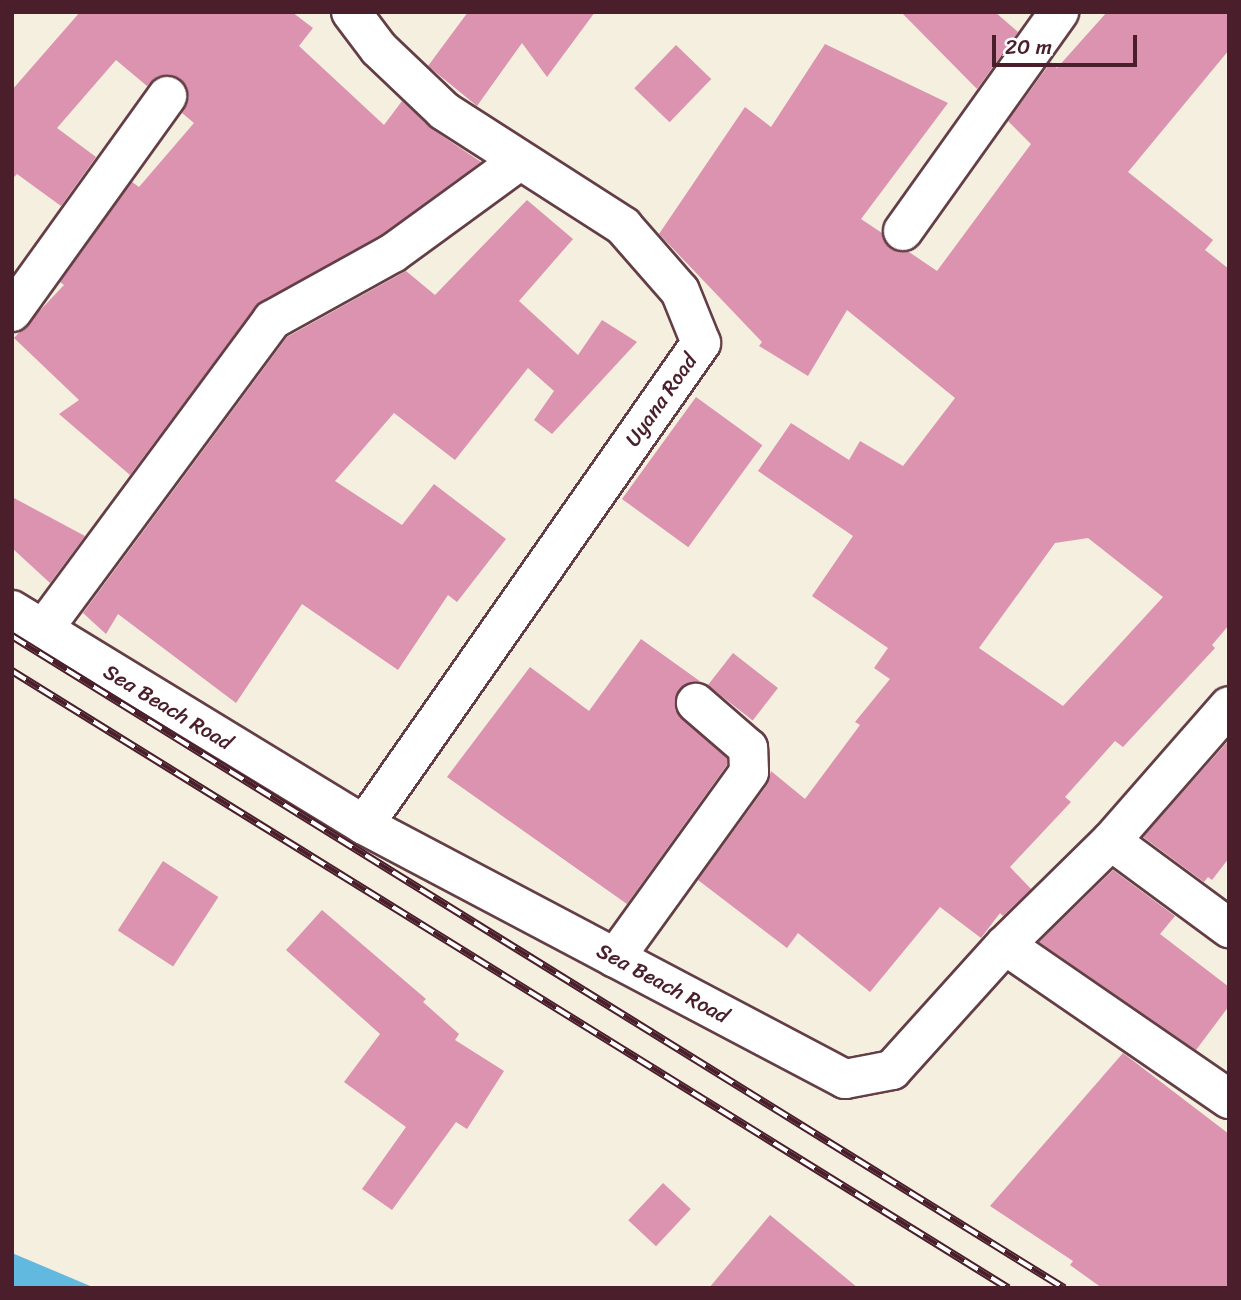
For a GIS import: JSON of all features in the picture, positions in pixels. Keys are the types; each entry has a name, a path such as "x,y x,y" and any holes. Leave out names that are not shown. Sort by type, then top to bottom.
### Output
{"street":[{"name":"Uyana Road","path":"351,12 379,49 444,111 518,162 623,226 680,291 701,343 364,825"},
{"path":"903,231 1059,12"},
{"path":"12,312 167,96"},
{"path":"27,621 272,320 393,253 518,162"},
{"name":"Sea Beach Road","path":"27,621 364,825 845,1079 892,1070 1005,944 1111,841 1229,706"},
{"path":"615,958 749,772 748,748 696,703"},
{"path":"1111,841 1229,928"},
{"path":"1005,944 1229,1099"}],"water":[{"path":"12,1253 95,1288 12,1288"}],"building":[{"path":"80,12 292,12 313,28 299,46 384,125 402,101 432,129 481,162 381,235 255,307 130,475 59,414 79,400 14,338 64,285 60,282 132,182 139,187 194,123 182,113 189,97 180,79 159,76 147,86 116,60 57,128 96,157 61,206 17,174 12,179 12,90"},
{"path":"468,12 595,12 547,77 522,43 477,106 428,66"},
{"path":"901,12 995,12 1018,32 977,89"},
{"path":"1107,12 1229,12 1229,50 1128,172 1213,240 1205,250 1229,269 1229,625 1212,645 1215,648 1123,747 1115,741 1065,797 1071,802 1010,867 1031,889 1003,916 1000,913 981,938 940,907 870,992 798,933 787,948 698,880 767,785 771,771 805,799 860,725 855,722 890,679 874,668 888,648 812,596 853,536 758,471 791,423 849,460 860,441 903,466 955,398 847,310 808,376 759,346 762,342 659,234 745,107 771,127 825,44 948,103 861,219 882,233 891,249 909,252 937,271 1031,144 1008,121 1051,62 1057,68","holes":["1088,538 1163,597 1063,706 979,648 1055,543"]},
{"path":"676,45 711,79 670,122 634,88"},
{"path":"527,200 573,239 519,301 578,355 602,320 637,342 552,434 534,420 554,391 528,368 455,460 394,413 335,481 402,525 434,484 506,539 457,602 448,595 398,670 302,604 236,703 118,614 106,634 83,613 287,337 406,271 435,295"},
{"path":"696,397 762,445 688,547 622,499"},
{"path":"12,497 85,536 50,583 12,548"},
{"path":"641,639 701,682 680,688 675,710 727,758 727,765 627,904 447,777 530,667 589,711"},
{"path":"733,653 778,688 753,720 708,685"},
{"path":"1229,740 1229,858 1212,880 1208,877 1204,882 1143,837"},
{"path":"163,861 218,897 173,967 118,931"},
{"path":"1113,870 1175,916 1160,934 1229,987 1229,1006 1196,1050 1039,942"},
{"path":"322,910 426,999 423,1002 459,1034 455,1040 504,1071 467,1129 456,1122 392,1210 362,1189 406,1127 344,1082 380,1034 286,950"},
{"path":"1123,1053 1229,1134 1229,1288 1102,1288 1070,1265 1073,1261 990,1206"},
{"path":"663,1183 691,1209 656,1246 628,1220"},
{"path":"770,1215 858,1288 709,1288"}],"railway":[{"path":"12,636 1064,1288"},
{"path":"12,671 1008,1288"}]}
